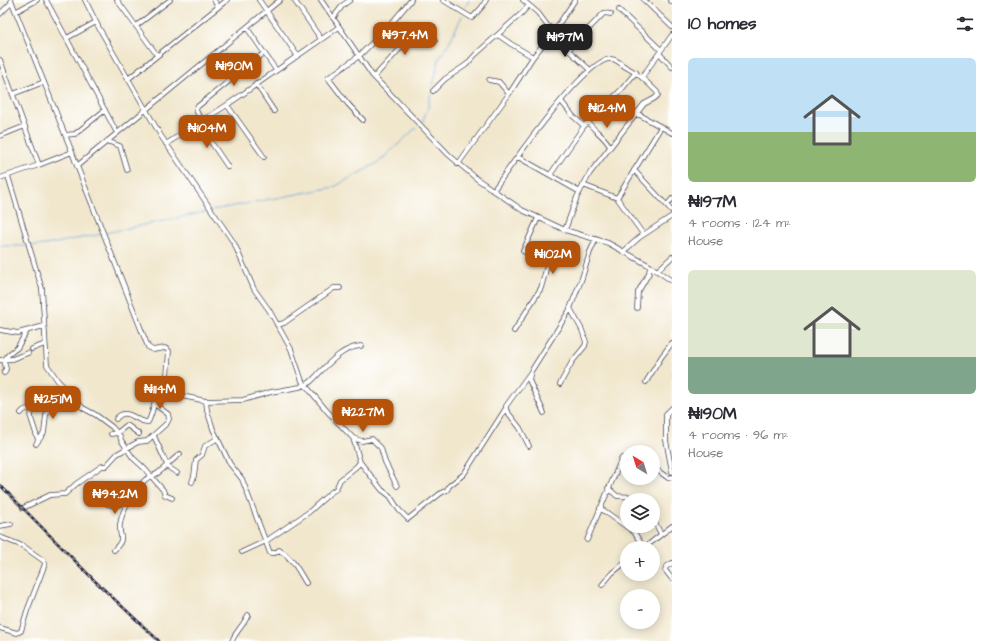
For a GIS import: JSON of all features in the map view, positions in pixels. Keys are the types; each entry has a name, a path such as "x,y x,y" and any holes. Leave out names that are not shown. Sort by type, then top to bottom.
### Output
{"street":[{"path":"17,11 37,0"},
{"path":"46,0 117,132"},
{"path":"85,0 128,79 166,144 234,243 254,289 292,352 305,385 353,438 362,441 369,439 374,440 381,448 385,462 397,486"},
{"path":"117,0 158,55"},
{"path":"136,26 170,0"},
{"path":"214,0 218,7"},
{"path":"128,79 227,0"},
{"path":"259,0 297,55"},
{"path":"77,166 280,0"},
{"path":"294,0 321,39"},
{"path":"321,0 338,27 374,77 458,164 493,191 522,210 565,230 608,243 650,266 672,281"},
{"path":"333,18 343,5 350,0"},
{"path":"363,120 328,78 359,56 390,25 411,0"},
{"path":"443,0 472,18 486,0"},
{"path":"523,0 538,13 568,50 590,70"},
{"path":"458,164 509,94 533,57 553,33 575,0"},
{"path":"644,0 672,28"},
{"path":"0,14 12,1 148,347 153,350 165,348 169,352 166,383 155,401 148,422 142,421 128,414 121,414 116,419"},
{"path":"433,91 445,79 466,65 529,5"},
{"path":"619,10 660,52 672,67"},
{"path":"568,50 604,13 611,14"},
{"path":"67,38 96,22"},
{"path":"166,144 227,105 338,27"},
{"path":"374,77 419,28 422,27 435,41"},
{"path":"246,28 276,70"},
{"path":"498,35 533,57"},
{"path":"642,77 672,35"},
{"path":"228,167 200,122 196,110 197,107 264,53"},
{"path":"493,191 561,101 590,70 600,62 610,59 615,60 636,72 658,95 644,104 590,174 583,185 565,230"},
{"path":"0,60 39,165"},
{"path":"550,175 584,126 622,89 636,72"},
{"path":"489,80 499,82 509,94"},
{"path":"13,94 44,82"},
{"path":"256,84 274,110"},
{"path":"561,101 584,126"},
{"path":"227,105 264,157"},
{"path":"65,135 75,134 105,110"},
{"path":"637,115 640,115 672,133"},
{"path":"588,122 596,132 605,137 610,147"},
{"path":"0,136 25,126"},
{"path":"617,198 661,127"},
{"path":"107,141 120,146 127,170"},
{"path":"0,178 72,152"},
{"path":"518,157 580,192"},
{"path":"634,170 672,211"},
{"path":"8,176 42,289 47,365 67,392 83,408 100,418 116,433 133,458 144,468 163,490 165,495 172,498"},
{"path":"583,185 617,198 643,234"},
{"path":"667,205 672,199"},
{"path":"623,252 643,234 672,216"},
{"path":"514,331 541,288 547,266 544,262 523,251 538,218"},
{"path":"353,438 360,462 382,490 390,496 399,510 408,519 447,490 449,486 464,474 530,373 570,308 596,239"},
{"path":"657,271 672,257"},
{"path":"637,308 638,292 649,273 650,266"},
{"path":"277,326 284,323 334,288 340,288"},
{"path":"560,384 572,362 585,346 586,342 582,330 570,308"},
{"path":"0,330 12,333 27,332 44,326"},
{"path":"2,360 17,348 27,332"},
{"path":"646,382 672,343"},
{"path":"32,349 46,344"},
{"path":"161,390 163,388 177,395 206,401 243,400 305,385 314,379 342,353 352,347 361,346"},
{"path":"2,360 16,358 28,353"},
{"path":"2,360 6,369 4,374"},
{"path":"530,373 529,380 544,413"},
{"path":"32,406 31,418 37,442 44,433 45,420 52,404 67,392"},
{"path":"23,508 50,495 65,494 81,480 102,466 106,466 114,457 138,442 147,441 154,436 169,419 168,414 157,406 155,401"},
{"path":"206,401 207,410 213,429 230,464 242,479 270,553 275,553 279,550 282,552 296,566 306,583"},
{"path":"21,413 32,406 38,405"},
{"path":"506,408 520,428 529,446"},
{"path":"672,408 666,414 666,440 672,472"},
{"path":"111,434 116,433 128,425 139,434"},
{"path":"154,436 168,467 177,473"},
{"path":"192,482 196,460 202,455 205,446 218,438"},
{"path":"114,550 121,541 122,537 120,523 126,505 150,476 155,476 180,454"},
{"path":"242,552 266,541 309,512 336,489 340,480 360,462"},
{"path":"587,540 620,462"},
{"path":"660,472 668,478 672,477"},
{"path":"608,488 617,496 620,496"},
{"path":"107,504 119,505 136,492"},
{"path":"600,508 634,532 640,541"},
{"path":"0,526 12,524"},
{"path":"652,541 672,526"},
{"path":"0,537 23,546 44,561 45,564 26,611 21,631 18,633 0,628"},
{"path":"672,563 666,567 665,570 672,579"},
{"path":"602,585 612,573 620,567"},
{"path":"232,641 236,632 246,621 248,615"}],"waterway":[{"path":"465,8 469,0"},
{"path":"432,90 439,59 450,41 462,16"},
{"path":"423,121 431,93"},
{"path":"213,210 334,187 379,162 416,128"},
{"path":"105,233 210,211"},
{"path":"31,246 45,245 102,234"},
{"path":"0,246 27,246"}],"railway":[{"path":"0,485 95,581 159,641"}]}
